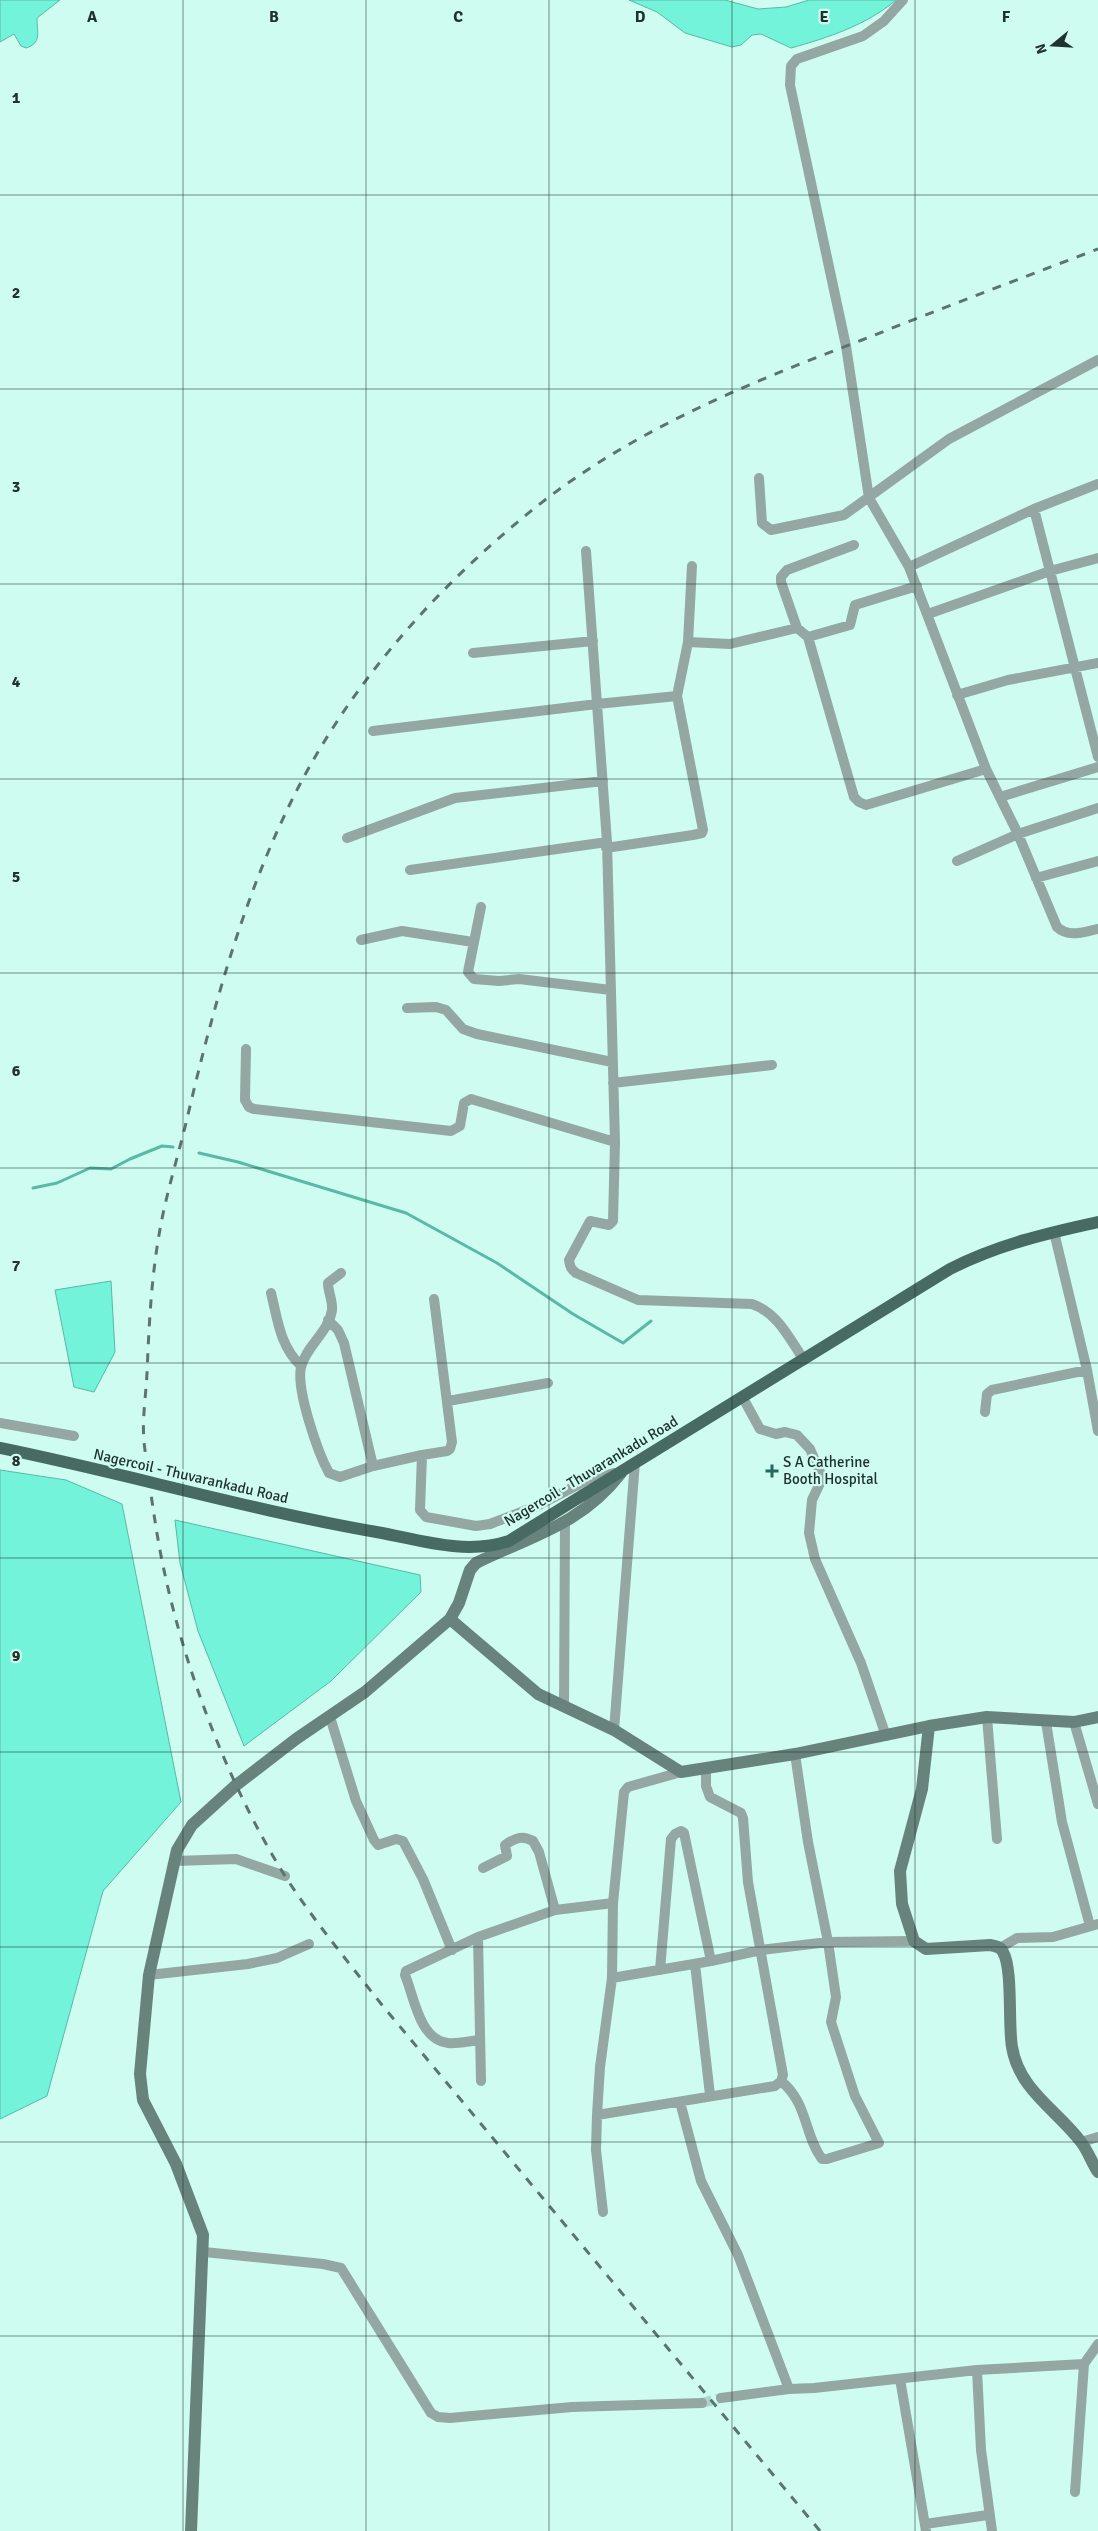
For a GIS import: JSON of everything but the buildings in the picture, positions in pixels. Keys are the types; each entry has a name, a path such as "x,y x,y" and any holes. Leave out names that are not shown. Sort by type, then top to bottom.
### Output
{"main road":[{"name":"Nagercoil - Thuvarankadu Road","path":"0,1448 323,1523 466,1548 497,1544 509,1541 950,1269 985,1252 1054,1232 1098,1222"}],"street":[{"path":"903,0 884,21 863,36 797,60 791,66 790,74 790,85 846,346 869,498 917,586 986,769 1018,834 1057,927 1063,933 1071,934 1098,929"},
{"path":"759,478 762,523 771,530 844,515 949,439 1098,360"},
{"path":"908,567 1034,510 1098,484"},
{"path":"1034,510 1098,756"},
{"path":"854,545 787,570 782,575 781,582 797,628 808,637 854,797 859,802 866,804 986,769"},
{"path":"586,551 607,845 615,1142 613,1221 609,1225 590,1221 569,1260 571,1268 638,1300 752,1304 771,1313 804,1360"},
{"path":"928,614 1050,571 1098,558"},
{"path":"410,870 702,833 704,827 676,696 688,642 692,566"},
{"path":"808,637 850,625 855,605 917,586"},
{"path":"688,642 730,644 797,628"},
{"path":"474,653 593,640"},
{"path":"957,696 1008,680 1098,663"},
{"path":"373,731 676,696"},
{"path":"1000,797 1098,768"},
{"path":"347,838 455,798 603,781"},
{"path":"957,861 1018,834 1098,808"},
{"path":"1036,878 1098,861"},
{"path":"481,906 468,972 474,979 499,981 519,979 610,990"},
{"path":"361,940 402,931 473,942"},
{"path":"407,1008 436,1007 446,1010 463,1029 477,1034 612,1062"},
{"path":"246,1049 245,1100 247,1105 254,1109 451,1131 460,1126 464,1103 471,1099 615,1142"},
{"path":"613,1083 772,1065"},
{"path":"1054,1232 1087,1370 1098,1431"},
{"path":"342,1273 328,1283 332,1305 328,1320 301,1366 306,1410 329,1473 340,1477 373,1466 447,1451 452,1446 434,1299"},
{"path":"271,1293 284,1345 301,1366"},
{"path":"328,1320 338,1330 344,1343 373,1466"},
{"path":"985,1412 987,1394 992,1390 1087,1370"},
{"path":"448,1401 548,1383"},
{"path":"743,1398 760,1429 765,1433 785,1432 797,1435 810,1450 820,1472 821,1481 812,1500 808,1533 815,1559 861,1663 886,1736"},
{"path":"0,1423 74,1436"},
{"path":"422,1456 420,1510 422,1515 435,1520 476,1526 505,1520 587,1480 622,1471"},
{"path":"614,1730 635,1462"},
{"path":"191,2531 204,2252 201,2227 176,2164 143,2100 140,2074 141,2046 149,1975 177,1850 192,1825 235,1786 296,1740 365,1692 450,1619 460,1604 470,1570 476,1563 534,1538 565,1521 598,1499 622,1471"},
{"path":"564,1706 565,1521"},
{"path":"450,1619 538,1694 614,1730 681,1772"},
{"path":"330,1717 356,1801 374,1840 378,1845 396,1839 403,1841 423,1879 452,1950"},
{"path":"987,1717 997,1840"},
{"path":"603,2212 596,2150 600,2067 612,1978 613,1903 624,1790 628,1787 681,1772 795,1754 929,1726 987,1717 1046,1722 1074,1722 1098,1718"},
{"path":"1000,1948 1017,1938 1053,1937 1094,1925 1062,1822 1046,1722"},
{"path":"1074,1722 1098,1804"},
{"path":"914,1941 902,1904 900,1871 922,1789 929,1726"},
{"path":"781,2081 799,2103 822,2159 878,2143 855,2096 831,2022 836,1997 828,1942 808,1842 795,1754"},
{"path":"598,2115 680,2102 710,2095 775,2086 781,2081 783,2075 748,1882 743,1818 741,1813 710,1797 706,1786 706,1769"},
{"path":"660,1970 671,1839 675,1834 681,1832 684,1833 711,1961"},
{"path":"483,1868 504,1859 507,1856 505,1845 512,1840 520,1837 533,1841 539,1852 555,1910"},
{"path":"175,1862 236,1859 285,1876"},
{"path":"480,2040 447,2043 430,2032 422,2023 405,1975 409,1968 452,1950 478,1936 555,1910 613,1903"},
{"path":"478,1936 481,2081"},
{"path":"612,1978 711,1961 761,1950 828,1942 914,1941 926,1949 990,1945 1000,1948 1006,1958 1012,2049 1020,2071 1035,2094 1081,2142 1098,2172"},
{"path":"149,1975 248,1964 277,1958 310,1944"},
{"path":"695,1964 710,2095"},
{"path":"680,2102 701,2181 738,2255 789,2389"},
{"path":"1081,2142 1098,2137"},
{"path":"204,2252 323,2264 341,2268 431,2413 438,2417 450,2418 572,2407 702,2403"},
{"path":"1075,2492 1084,2364 1098,2344"},
{"path":"721,2398 789,2389 977,2370 1084,2364"},
{"path":"977,2370 981,2450 988,2515 992,2531"},
{"path":"900,2379 926,2527 988,2515"}],"shaded area":[{"path":"0,0 60,0 37,18 37,40 26,48 21,46 14,34 0,42"},
{"path":"629,0 725,0 758,9 786,7 809,0 896,0 860,24 819,40 791,48 761,34 752,35 741,45 732,47 685,33 657,12"},
{"path":"111,1281 115,1352 94,1392 74,1387 55,1290"},
{"path":"0,1470 66,1480 122,1504 181,1802 103,1891 47,2096 0,2119"},
{"path":"175,1520 420,1575 421,1592 331,1681 244,1746 198,1631 180,1563"}],"waterway":[{"path":"33,1188 57,1183 90,1168 111,1169 162,1146 173,1147"},
{"path":"199,1153 238,1162 406,1213 497,1263 573,1314 623,1343 651,1321"}],"tunnel":[{"path":"702,2403 721,2398"}],"railway":[{"path":"820,2531 382,2005 308,1909 285,1876 262,1837 221,1751 203,1705 187,1659 163,1566 152,1501 144,1433 154,1270 164,1207 219,994 246,909 279,826 299,786 347,707 403,634 434,600 466,568 536,507 573,480 651,432 692,411 776,374 1098,249"}],"place":[{"name":"S A Catherine Booth Hospital","path":"772,1471"}]}
